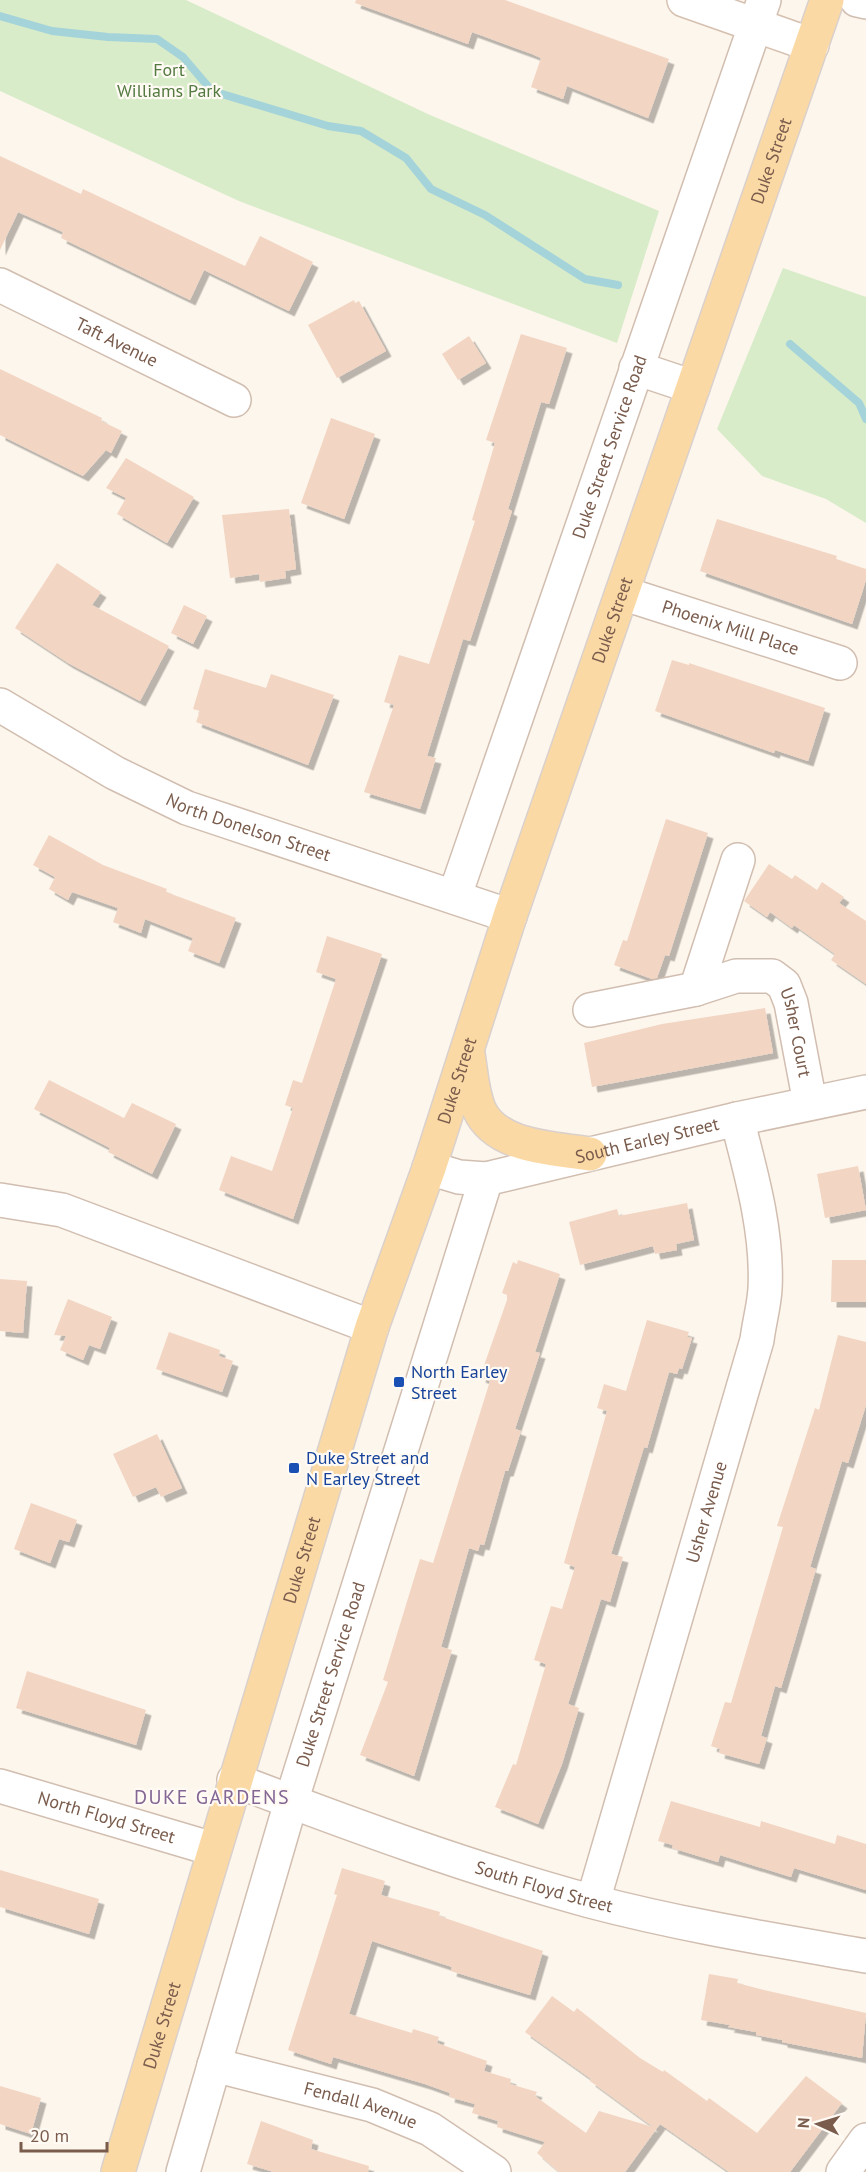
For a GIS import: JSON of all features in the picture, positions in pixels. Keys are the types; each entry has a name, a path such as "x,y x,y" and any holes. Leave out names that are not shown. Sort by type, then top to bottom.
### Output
{"main road":[{"name":"Duke Street","path":"118,2172 213,1849 372,1327 429,1168 510,916 827,0"},
{"path":"467,1049 478,1107 494,1129 520,1142 590,1154"}],"street":[{"path":"684,0 760,12 812,45"},
{"path":"857,0 866,2"},
{"name":"Duke Street Service Road","path":"455,896 760,12"},
{"name":"Taft Avenue","path":"0,285 234,400"},
{"path":"636,368 693,387"},
{"name":"Phoenix Mill Place","path":"622,593 840,663"},
{"name":"North Donelson Street","path":"0,705 115,773 187,808 510,916"},
{"path":"696,989 738,860"},
{"name":"Usher Court","path":"590,1010 696,989 736,976 772,976 784,986 791,1003 810,1103"},
{"name":"South Earley Street","path":"429,1168 459,1177 486,1179 737,1119 866,1092"},
{"name":"Usher Avenue","path":"593,1901 757,1340 765,1288 761,1228 753,1180 737,1119"},
{"name":"Duke Street Service Road","path":"183,2172 291,1802 486,1179"},
{"path":"0,1200 62,1210 372,1327"},
{"name":"South Floyd Street","path":"234,1780 456,1862 593,1901 751,1936 866,1956"},
{"name":"North Floyd Street","path":"0,1786 213,1849"},
{"name":"Fendall Avenue","path":"214,2065 372,2104 430,2129 494,2172"},
{"path":"843,2172 866,2140"}],"green space":[{"name":"Fort Williams Park","path":"0,0 186,0 430,115 659,211 617,343 239,201 0,91"},
{"path":"783,268 866,297 866,523 826,499 762,476 717,429"}],"building":[{"path":"356,0 505,0 669,59 648,118 567,86 563,99 531,87 541,58 532,54 472,32 468,44 355,3"},
{"path":"0,156 81,194 83,189 245,266 260,236 313,262 289,311 204,270 190,300 61,238 63,232 18,212 0,250"},
{"path":"354,300 355,303 359,301 386,351 337,378 308,325"},
{"path":"521,334 567,348 549,404 541,402 508,509 512,511 470,641 463,639 427,756 436,758 420,809 364,792 394,705 384,702 399,655 429,664 475,521 472,520 495,443 486,440"},
{"path":"469,336 486,363 458,380 442,354"},
{"path":"0,369 102,418 101,421 122,431 111,453 106,450 83,476 0,435"},
{"path":"331,418 375,434 344,519 301,503"},
{"path":"126,458 194,497 167,543 117,514 126,498 106,488"},
{"path":"289,509 296,569 285,571 286,578 260,582 259,574 230,578 222,515"},
{"path":"717,519 837,556 836,559 866,569 866,580 852,624 700,571"},
{"path":"57,563 101,592 92,605 169,646 140,701 68,663 15,628"},
{"path":"184,605 207,616 193,644 171,633"},
{"path":"672,660 689,665 689,663 825,708 808,761 775,750 774,753 655,711"},
{"path":"205,669 266,688 271,674 334,695 308,765 196,722 200,711 193,709"},
{"path":"666,819 708,833 669,956 665,955 657,978 652,979 614,965 623,940 627,941"},
{"path":"49,835 103,865 236,918 219,963 188,951 193,938 145,919 141,933 113,922 118,908 72,892 68,900 49,889 55,877 33,865"},
{"path":"769,864 792,879 795,875 817,890 822,882 844,897 839,903 866,921 866,984 831,960 835,954 794,925 792,928 770,912 767,917 744,901"},
{"path":"327,936 382,954 293,1219 219,1190 231,1156 272,1171 293,1108 285,1105 293,1080 302,1083 336,979 316,972"},
{"path":"765,1008 773,1053 592,1087 584,1043 662,1024"},
{"path":"49,1080 124,1118 132,1103 176,1124 152,1174 108,1152 110,1148 34,1109"},
{"path":"858,1166 866,1210 825,1218 817,1174"},
{"path":"687,1203 694,1240 676,1244 677,1250 655,1254 653,1246 580,1265 569,1222 617,1209 619,1216"},
{"path":"518,1260 560,1274 535,1352 540,1353 515,1429 521,1431 508,1471 505,1471 484,1545 480,1544 478,1551 469,1548 441,1647 452,1650 414,1776 360,1755 388,1682 383,1680 420,1559 433,1563 490,1381 480,1377 507,1300 507,1295 502,1293 513,1262 517,1264"},
{"path":"832,1260 866,1260 866,1302 831,1302"},
{"path":"0,1279 27,1281 23,1333 0,1331"},
{"path":"68,1299 112,1317 100,1349 89,1345 83,1360 60,1350 66,1336 54,1335"},
{"path":"647,1320 689,1332 687,1337 692,1338 682,1369 679,1368 677,1374 669,1372 647,1448 644,1447 611,1554 623,1557 610,1602 601,1599 568,1704 579,1708 562,1764 538,1824 495,1807 513,1764 516,1765 546,1664 534,1660 551,1606 562,1609 575,1567 564,1563 607,1411 597,1408 604,1384 626,1391"},
{"path":"169,1332 220,1350 219,1356 233,1361 222,1392 156,1369"},
{"path":"838,1335 866,1342 866,1405 848,1463 842,1461 810,1567 816,1569 781,1688 775,1686 761,1736 767,1738 759,1764 719,1753 720,1749 711,1746 725,1702 731,1703 783,1527 777,1526 815,1408 819,1410"},
{"path":"157,1434 182,1488 161,1497 156,1487 133,1497 113,1454"},
{"path":"31,1503 77,1520 69,1542 59,1539 50,1563 14,1549"},
{"path":"27,1671 146,1710 136,1745 16,1708"},
{"path":"671,1801 760,1827 761,1821 835,1844 837,1835 866,1844 866,1890 794,1868 791,1877 720,1855 718,1862 672,1848 673,1845 658,1841"},
{"path":"342,1868 385,1881 381,1895 440,1912 439,1916 543,1951 530,1995 451,1971 452,1967 372,1941 349,2014 412,2033 413,2029 439,2037 437,2043 487,2061 484,2071 511,2079 510,2084 537,2092 535,2096 586,2133 599,2111 653,2127 525,2032 552,1996 574,2012 577,2008 640,2058 663,2072 664,2070 707,2101 709,2098 757,2133 806,2076 842,2103 790,2172 729,2172 660,2124 625,2172 559,2172 537,2153 545,2142 497,2127 498,2121 472,2113 475,2104 449,2097 450,2093 425,2084 333,2057 331,2064 288,2050 337,1895 334,1894"},
{"path":"0,1870 99,1899 89,1934 0,1907"},
{"path":"709,1974 738,1979 737,1983 764,1990 866,2013 862,2058 782,2042 782,2040 756,2035 756,2032 701,2020"},
{"path":"0,2086 41,2098 31,2134 0,2124"},
{"path":"261,2121 313,2140 311,2149 369,2166 368,2172 274,2172 247,2164"}],"waterway":[{"path":"0,16 52,31 157,39 183,57 212,91 328,126 361,131 406,158 431,189 485,215 585,279 618,285"},
{"path":"790,344 859,403 866,419"}],"place":[{"name":"North Earley Street","path":"399,1382"},
{"name":"Duke Street and N Earley Street","path":"294,1468"}],"district":[{"name":"DUKE GARDENS","path":"212,1797"}]}
